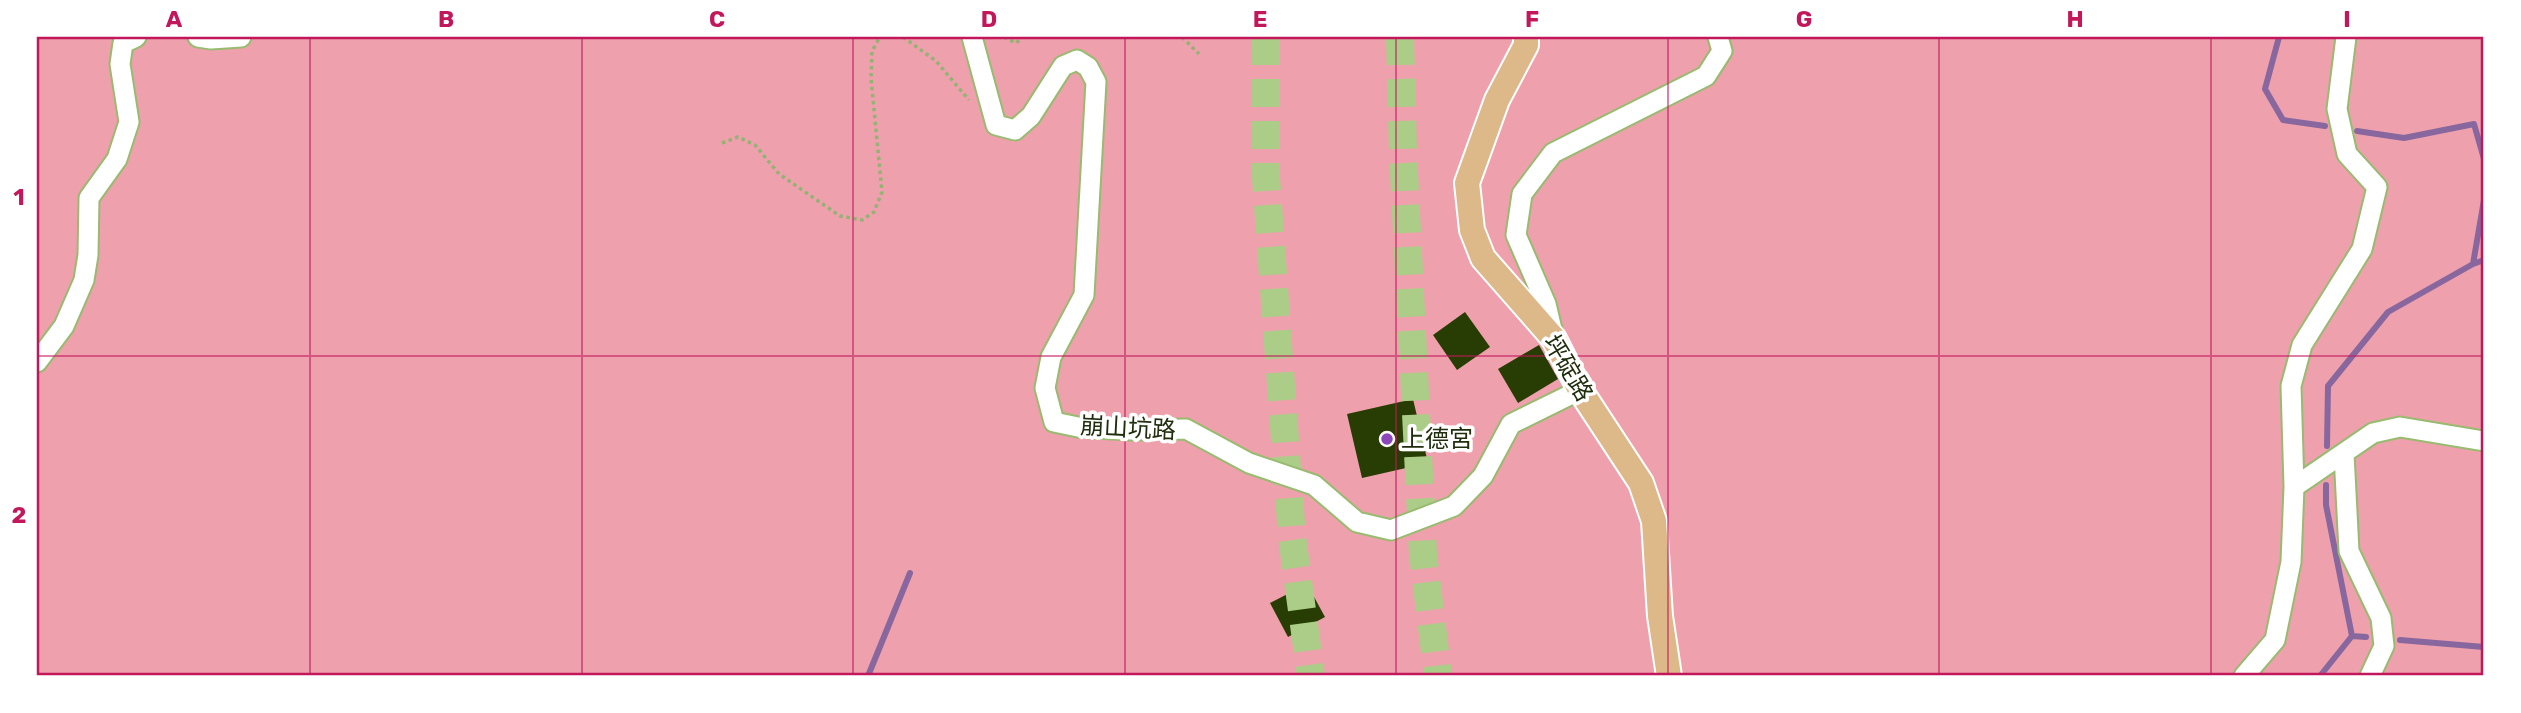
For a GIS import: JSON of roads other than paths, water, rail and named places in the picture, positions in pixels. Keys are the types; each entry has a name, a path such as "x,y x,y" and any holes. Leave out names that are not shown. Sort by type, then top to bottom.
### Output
{"main road":[{"name":"坪碇路","path":"1526,37 1497,100 1467,183 1472,230 1483,258 1554,339 1580,390 1641,483 1654,521 1660,616 1668,676"}],"street":[{"path":"37,362 64,326 84,280 88,255 89,198 117,159 129,122 120,64 123,43 136,37"},
{"path":"198,37 242,37"},
{"name":"崩山坑路","path":"972,37 996,125 1015,130 1031,116 1063,66 1077,60 1088,67 1096,82 1084,295 1051,357 1045,388 1054,422 1078,427 1130,430 1185,429 1249,463 1314,485 1357,522 1391,530 1454,506 1483,476 1511,424 1580,390"},
{"path":"1554,339 1546,304 1516,235 1522,194 1553,153 1706,76 1722,51 1718,37"},
{"path":"2244,676 2275,640 2291,562 2294,487 2291,386 2302,345 2361,249 2377,187 2347,154 2338,116 2346,37"},
{"path":"2294,487 2373,433 2400,427 2484,441"},
{"path":"2344,454 2349,551 2381,618 2384,646 2370,676"}],"waterway":[{"path":"2279,37 2265,89 2283,120 2325,126"},
{"path":"2357,131 2404,138 2474,124 2484,159"},
{"path":"2473,264 2484,200"},
{"path":"2327,446 2328,386 2388,312 2484,260"},
{"path":"2320,676 2352,636 2326,505 2326,485"},
{"path":"868,676 910,573"},
{"path":"2352,636 2366,637"},
{"path":"2400,640 2484,647"}],"tunnel":[{"path":"1266,37 1265,164 1292,537 1311,676"},
{"path":"1400,37 1403,152 1423,554 1438,676"}],"place":[{"name":"上德宮","path":"1387,439"}]}
